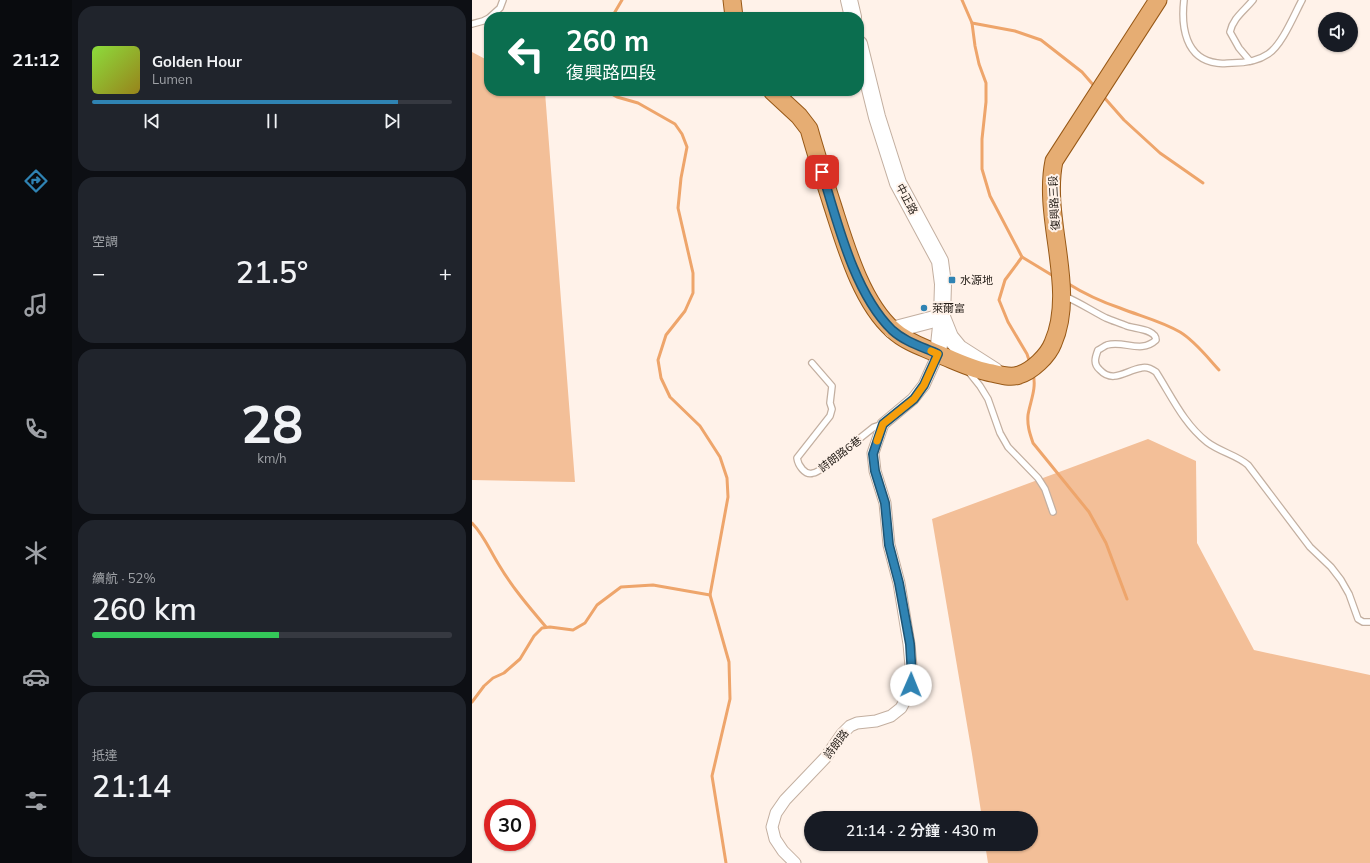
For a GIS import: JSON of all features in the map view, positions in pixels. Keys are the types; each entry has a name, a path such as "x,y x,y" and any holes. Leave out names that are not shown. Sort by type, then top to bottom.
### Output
{"main road":[{"path":"732,0 733,12"},
{"name":"復興路三段","path":"1003,376 1018,376 1029,370 1042,359 1053,344 1060,320 1062,296 1051,177 1054,161 1158,0"},
{"path":"778,96 800,116 808,129 855,271 874,308 892,330 905,340 979,371 1003,376"}],"street":[{"path":"849,0 852,12"},
{"name":"中正路","path":"864,64 877,117 898,184 940,261 943,284 942,317 938,354"},
{"path":"892,330 942,317 950,337 959,348 1003,376"},
{"path":"883,424 914,399 924,385 938,354"},
{"name":"詩朗路","path":"795,863 783,851 775,839 772,827 776,813 785,800 826,757 842,734 850,726 857,723 876,721 891,716 901,708 909,693 912,677 910,644 899,583 889,545 885,503 875,471 873,454 883,424"}],"lane":[{"path":"496,12 500,8 503,0"},
{"path":"1184,0 1183,29 1188,44 1206,60 1217,64 1250,61 1259,59 1268,54 1276,46 1302,0"},
{"path":"1250,61 1239,48 1230,32 1231,25 1235,19 1252,0"},
{"path":"472,24 484,19"},
{"path":"1062,296 1086,306 1106,318 1153,333 1156,336 1156,340 1152,344 1145,347 1117,344 1107,345 1098,350 1095,358 1095,365 1107,376 1116,377 1142,367 1151,368 1156,372 1181,414 1196,433 1214,447 1243,461 1248,466 1310,547 1331,567 1341,580 1349,594 1358,619 1363,622 1370,622"},
{"name":"詩朗路6巷","path":"812,363 832,386 830,403 832,409 830,416 797,458 798,464 808,473 813,474 820,470 874,427 883,424"},
{"path":"962,364 980,386 988,399 1000,433 1008,447 1038,478 1045,489 1053,512"}],"shaded area":[{"path":"472,52 484,58 484,96 545,96 575,482 472,480"},
{"path":"1148,439 1196,461 1197,543 1254,650 1370,675 1370,863 988,863 986,851 1038,851 1038,811 981,811 932,519"}],"waterway":[{"path":"615,12 622,0"},
{"path":"962,0 972,23 979,64 986,83 986,102 982,139 982,169 990,196 1022,257 1005,280 999,300 1008,322 1027,354 1030,363"},
{"path":"972,23 1015,31 1041,40 1082,72 1095,87"},
{"path":"1102,95 1124,120 1160,153 1203,183"},
{"path":"615,96 638,103 675,124 682,134 687,147 681,178 678,208 693,273 693,293 685,311 666,335 658,360 661,378 670,397 700,426 720,457 727,478 728,497 710,595 729,662 730,699 712,776 726,863"},
{"path":"1022,257 1055,277"},
{"path":"1067,283 1113,306 1158,322 1180,332 1196,345 1219,370"},
{"path":"1033,374 1034,390 1028,415 1029,430 1033,443 1089,512 1106,543 1127,599"},
{"path":"472,523 483,538 509,581 546,627"},
{"path":"472,702 484,686 493,678 504,673 520,659 534,636 542,628 550,627 573,630 585,623 597,605 621,587 653,585 710,595"}],"slow traffic":[{"path":"877,441 883,424 914,399 924,385 938,354 931,351"}],"place":[{"name":"水源地","path":"952,280"},
{"name":"萊爾富","path":"924,308"}],"route":[{"path":"822,172 855,271 874,308 892,330 905,340 938,354 924,385 914,399 883,424 873,454 875,471 885,503 889,545 899,583 910,644 911,685"}]}
